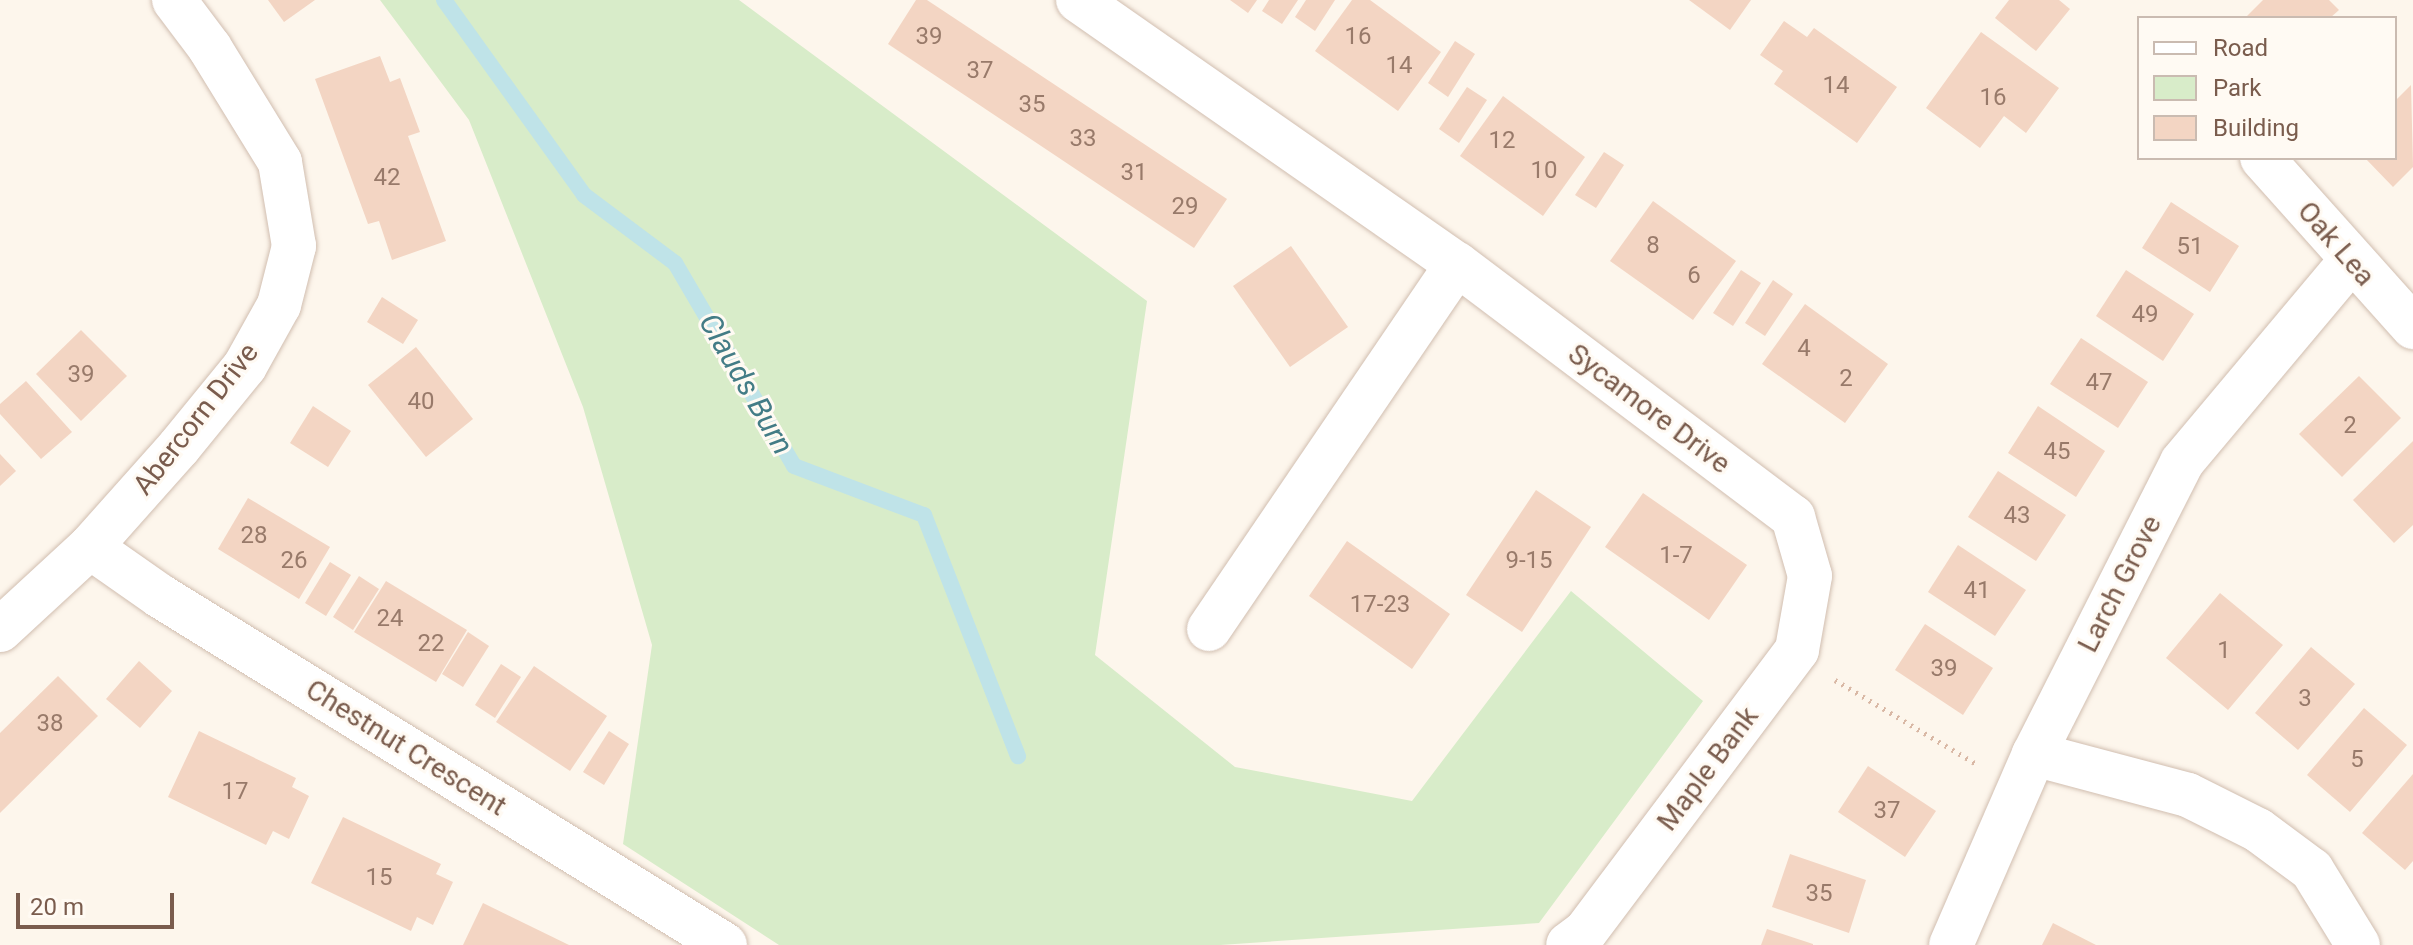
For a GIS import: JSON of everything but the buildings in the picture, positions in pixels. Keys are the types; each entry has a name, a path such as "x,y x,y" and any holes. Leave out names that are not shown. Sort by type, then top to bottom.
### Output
{"street":[{"name":"Abercorn Drive","path":"0,630 90,547 245,366 279,305 294,246 280,162 210,48 174,0"},
{"name":"Sycamore Drive","path":"1078,0 1457,264 1793,517 1810,576"},
{"name":"Oak Lea","path":"2264,160 2350,262 2413,327"},
{"name":"Larch Grove","path":"1951,945 2026,772 2182,462 2350,262"},
{"path":"1209,629 1457,264"},
{"name":"Chestnut Crescent","path":"90,547 174,604 725,945"},
{"name":"Maple Bank","path":"1568,945 1585,932 1797,650 1810,576"},
{"path":"2026,772 2188,795 2258,830 2312,870 2358,945"}],"path":[{"path":"1852,691 2026,772"}],"green space":[{"path":"380,0 739,0 1147,301 1095,655 1235,767 1412,801 1571,591 1703,701 1539,923 1220,945 779,945 623,844 652,645 583,407 469,120"}],"waterway":[{"name":"Clauds Burn","path":"444,0 584,195 675,263 794,466 924,515 1018,756"}]}
